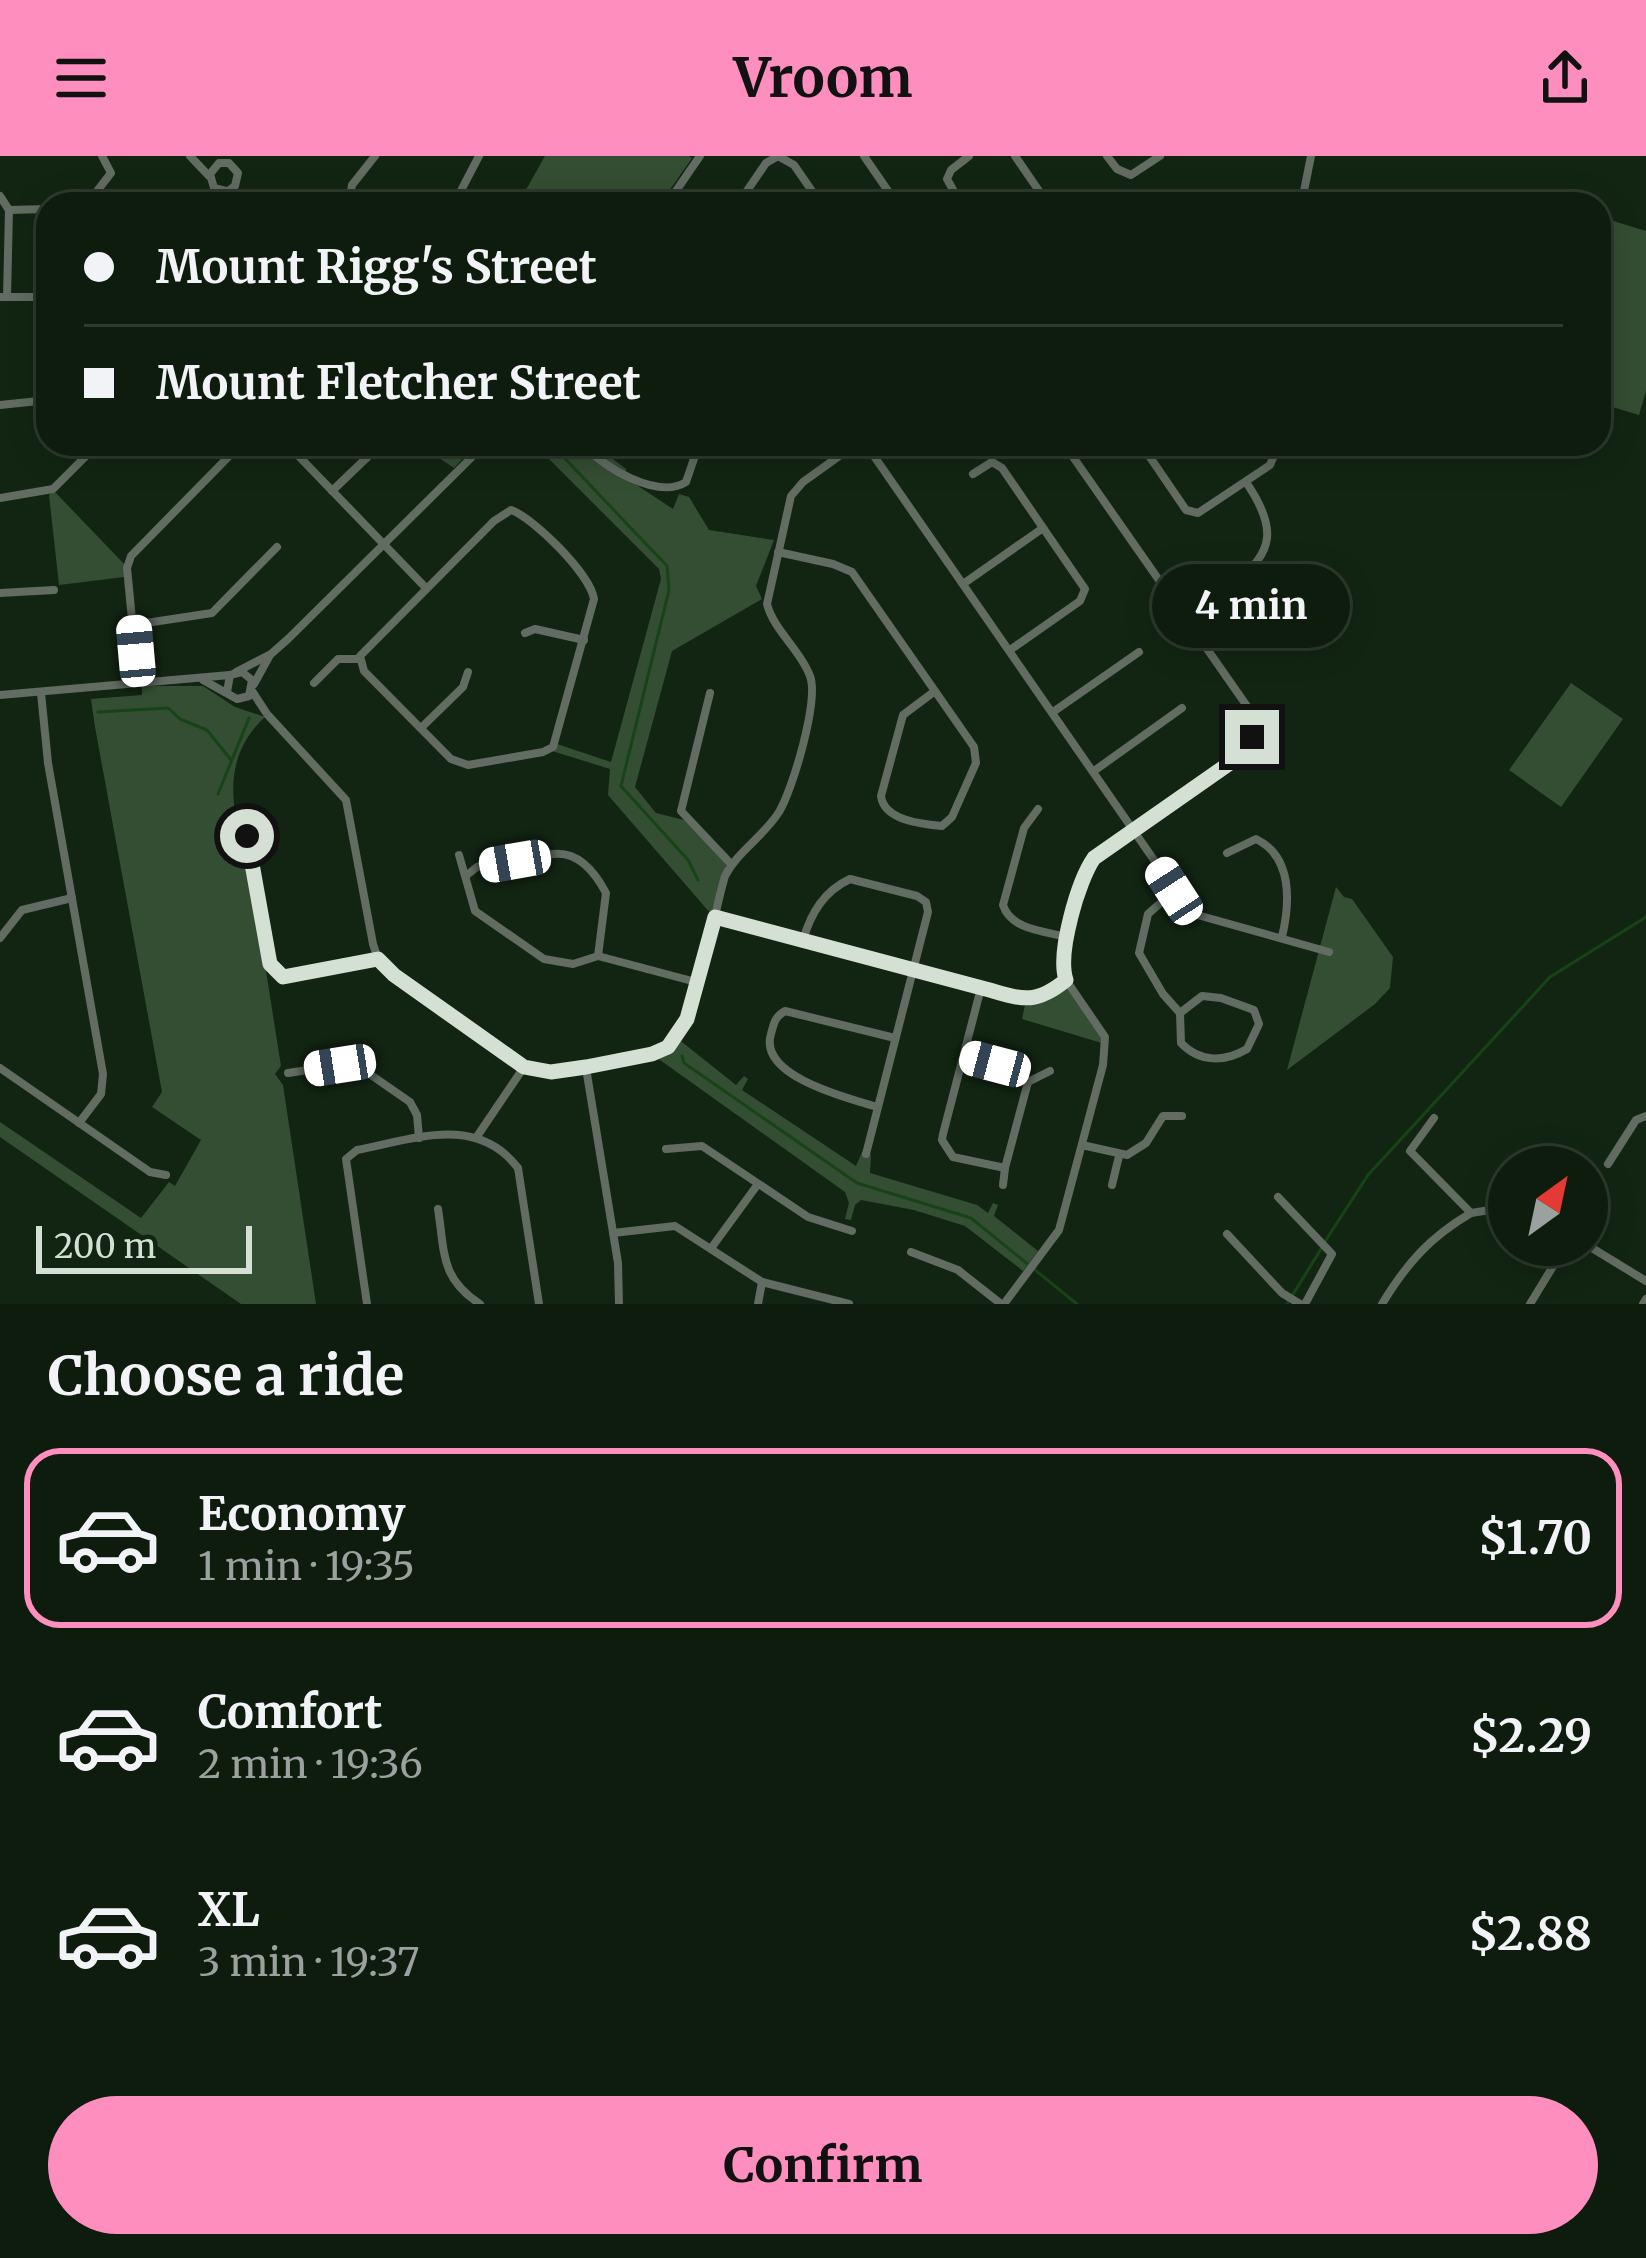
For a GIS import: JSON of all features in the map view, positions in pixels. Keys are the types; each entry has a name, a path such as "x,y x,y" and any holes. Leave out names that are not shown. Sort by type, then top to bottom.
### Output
{"street":[{"path":"96,192 111,173 102,156"},
{"path":"190,156 210,181 229,192"},
{"path":"213,156 238,175 244,192"},
{"path":"225,191 238,175 244,156"},
{"path":"207,192 214,166 244,156"},
{"path":"351,192 375,156"},
{"path":"460,192 478,156"},
{"path":"675,192 700,156"},
{"path":"746,192 766,164 778,156 794,165 813,192"},
{"path":"864,156 889,192"},
{"path":"954,192 947,179 969,156"},
{"path":"1016,156 1040,192"},
{"path":"1107,156 1118,170 1131,175 1160,156"},
{"path":"1303,192 1311,156"},
{"path":"0,196 9,210 3,297 36,297"},
{"path":"9,210 36,209"},
{"path":"0,405 36,401"},
{"path":"0,498 52,489 86,456"},
{"path":"138,681 127,568 130,556 230,456"},
{"path":"298,456 425,588"},
{"path":"332,491 368,456"},
{"path":"227,692 233,674 271,654 472,456"},
{"path":"596,456 614,472 673,488 686,482 695,456"},
{"path":"202,680 267,715 346,800 378,959 394,975 524,1067 551,1072 664,1050 685,1023 731,864 770,825 787,798 813,696 806,668 768,611 767,598 794,491 846,456"},
{"path":"870,456 1010,650 1174,891 1201,916 1329,952"},
{"path":"910,1252 958,1270 1002,1304 1059,1230 1106,1041 1063,968 1067,937 1090,864 1237,758 1252,737 1249,710 1072,456"},
{"path":"1150,456 1192,513 1203,512 1270,465 1274,456"},
{"path":"973,473 996,464 1085,592 1080,601 1010,650"},
{"path":"1232,585 1258,564 1266,542 1267,516 1246,482"},
{"path":"518,511 588,580 594,598 559,736 548,750 465,765 452,759 364,671 362,651 425,588 504,512 518,511"},
{"path":"963,584 1043,528"},
{"path":"133,625 212,613 277,547"},
{"path":"777,552 852,572 935,691 978,757 952,817 942,826 889,814 880,796 903,715 935,691"},
{"path":"0,593 53,590"},
{"path":"525,632 535,629 584,640"},
{"path":"1053,712 1139,652"},
{"path":"243,699 271,654"},
{"path":"314,682 336,660 360,659"},
{"path":"421,728 464,688 468,672"},
{"path":"0,695 248,675 267,715"},
{"path":"41,693 104,1084 80,1123"},
{"path":"710,693 681,811 731,864"},
{"path":"1094,771 1182,708"},
{"path":"1038,809 1024,828 1004,912 1016,923 1067,937"},
{"path":"242,832 249,840 274,971 283,977 378,959"},
{"path":"1227,853 1256,838 1274,854 1287,883 1282,937"},
{"path":"466,876 477,867 553,854 577,859 606,893 598,956"},
{"path":"459,855 475,911 544,959 573,964 598,956 696,982"},
{"path":"803,940 811,916 833,890 850,879 926,902 928,912 866,1154"},
{"path":"1174,891 1148,914 1138,953 1180,1013 1181,1043 1196,1054 1220,1060 1247,1049 1257,1032 1254,1010 1222,998 1202,996 1180,1013"},
{"path":"0,938 22,910 73,898"},
{"path":"715,917 1037,999 1066,980"},
{"path":"982,988 943,1146 953,1157 1005,1168"},
{"path":"877,1106 824,1092 778,1063 768,1044 776,1018 784,1011 895,1038"},
{"path":"964,1056 1015,1070 1028,1082"},
{"path":"288,1073 358,1066 410,1102 417,1115 419,1138"},
{"path":"478,1135 524,1067"},
{"path":"586,1067 613,1233 619,1304"},
{"path":"0,1068 150,1172 166,1175"},
{"path":"1003,1185 1028,1082 1050,1071"},
{"path":"1082,1145 1119,1156 1142,1147 1163,1116 1182,1116"},
{"path":"1608,1165 1636,1120 1646,1117"},
{"path":"1433,1118 1410,1151 1471,1213"},
{"path":"368,1304 346,1159 357,1150 419,1138 478,1135 518,1168 538,1304"},
{"path":"666,1149 702,1146 808,1217 852,1232"},
{"path":"1112,1185 1119,1156"},
{"path":"712,1247 758,1184"},
{"path":"1227,1234 1282,1293 1302,1304 1330,1262 1329,1250 1278,1197"},
{"path":"438,1209 448,1273 455,1286 480,1304"},
{"path":"1382,1304 1415,1254 1438,1232 1471,1213 1488,1210"},
{"path":"613,1233 675,1226 762,1282 849,1304"},
{"path":"1608,1258 1646,1281"},
{"path":"1529,1304 1553,1266"},
{"path":"758,1304 762,1282"}],"green space":[{"path":"545,156 692,158 668,192 525,192"},
{"path":"1611,220 1646,231 1646,391 1639,415 1611,407"},
{"path":"436,456 465,456 454,468"},
{"path":"546,456 609,456 626,469 626,478 673,509 679,494 689,497 709,530 774,540 756,586 762,599 672,651 635,787 656,813 684,820 727,862 711,914 608,795 610,769 549,750 554,743 611,762 661,579 659,569"},
{"path":"54,491 125,565 124,577 59,585 49,495"},
{"path":"1571,683 1623,719 1561,807 1509,770"},
{"path":"142,686 203,686 235,707 265,717 246,740 236,765 237,821 230,832 246,844 281,1066 275,1074 283,1085 316,1304 241,1304 0,1137 0,1122 141,1218 169,1182 175,1186 201,1140 152,1107 162,1092 91,699 142,695"},
{"path":"1336,887 1352,899 1393,957 1390,988 1287,1070"},
{"path":"1064,981 1106,1038 1105,1044 1022,1019 1026,1000"},
{"path":"677,1038 736,1085 744,1076 748,1079 742,1090 856,1166 862,1152 871,1155 870,1173 977,1205 988,1213 993,1203 998,1205 994,1216 1038,1251 1023,1271 965,1226 914,1210 861,1200 851,1220 845,1219 849,1203 845,1192 653,1055"}],"waterway":[{"path":"562,456 667,566 669,590 621,786 688,860 698,880"},
{"path":"98,712 168,708 180,719 207,730 231,760"},
{"path":"218,794 249,718"},
{"path":"1326,1240 1368,1175 1550,977 1646,917"},
{"path":"682,1056 684,1063 857,1183 971,1218 1077,1304"},
{"path":"1287,1304 1321,1249"}],"route":[{"path":"247,836 270,964 277,974 283,977 378,959 524,1067 551,1072 668,1047 687,1019 715,917 1025,999 1044,997 1066,980 1067,937 1094,858 1237,758 1252,737"}]}
